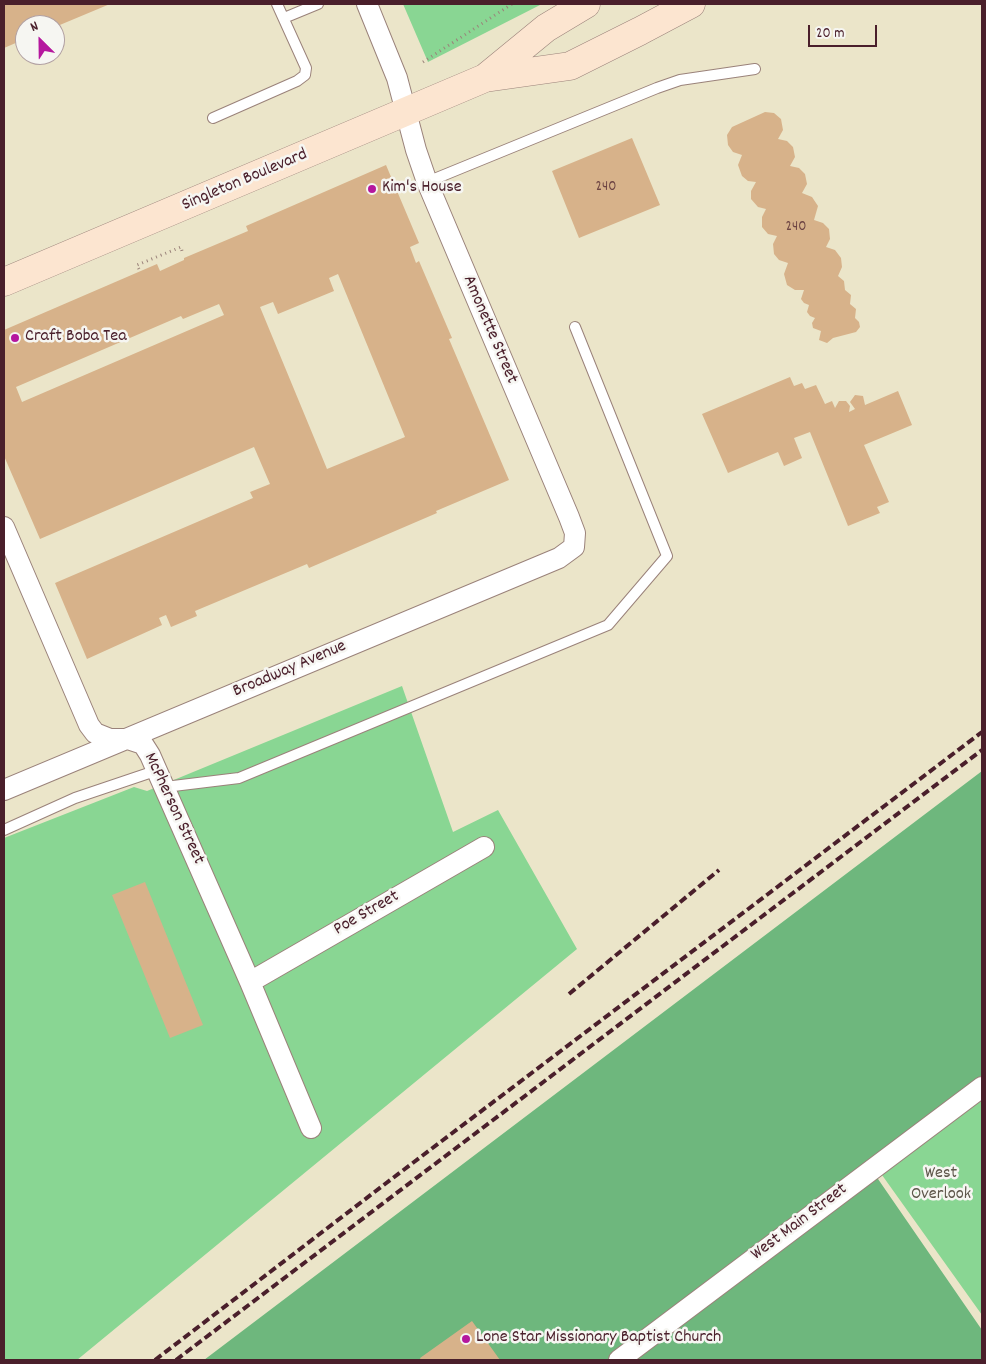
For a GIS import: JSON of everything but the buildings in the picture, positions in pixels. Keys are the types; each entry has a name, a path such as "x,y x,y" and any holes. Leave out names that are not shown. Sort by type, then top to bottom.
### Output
{"main road":[{"name":"Singleton Boulevard","path":"485,78 546,28 586,4"},
{"name":"Singleton Boulevard","path":"4,282 485,78 570,66 691,4"}],"street":[{"name":"Amonette Street","path":"367,4 397,78 416,150 427,182 569,517 575,533 574,547"},
{"name":"McPherson Street","path":"4,527 89,726 95,733 110,739 128,739 142,744 150,755 250,982 311,1128"},
{"name":"Broadway Avenue","path":"4,790 559,558 574,547"},
{"name":"Poe Street","path":"250,982 484,847"},
{"name":"West Main Street","path":"619,1360 982,1087"}],"lane":[{"path":"213,118 296,81 304,75 306,68 278,4"},
{"path":"284,18 318,4"},
{"path":"427,182 680,80 755,69"},
{"path":"4,830 75,798 161,778 239,778 608,625 667,556 575,327"}],"path":[{"path":"423,62 512,4"},
{"path":"139,269 137,265 181,247 182,251"}],"green space":[{"path":"403,4 542,4 428,62"},
{"path":"402,686 453,832 498,810 577,949 77,1360 4,1360 4,838 134,787 147,791"},
{"path":"982,771 982,1075 867,1163 982,1330 982,1360 204,1360"},
{"name":"West Overlook","path":"982,1100 982,1315 882,1175"}],"railway":[{"path":"155,1360 982,732"},
{"path":"176,1360 982,750"},
{"path":"569,994 719,870"}],"place":[{"name":"Kim's House","path":"372,189"},
{"name":"Craft Boba Tea","path":"15,338"},
{"name":"Lone Star Missionary Baptist Church","path":"466,1339"}]}
